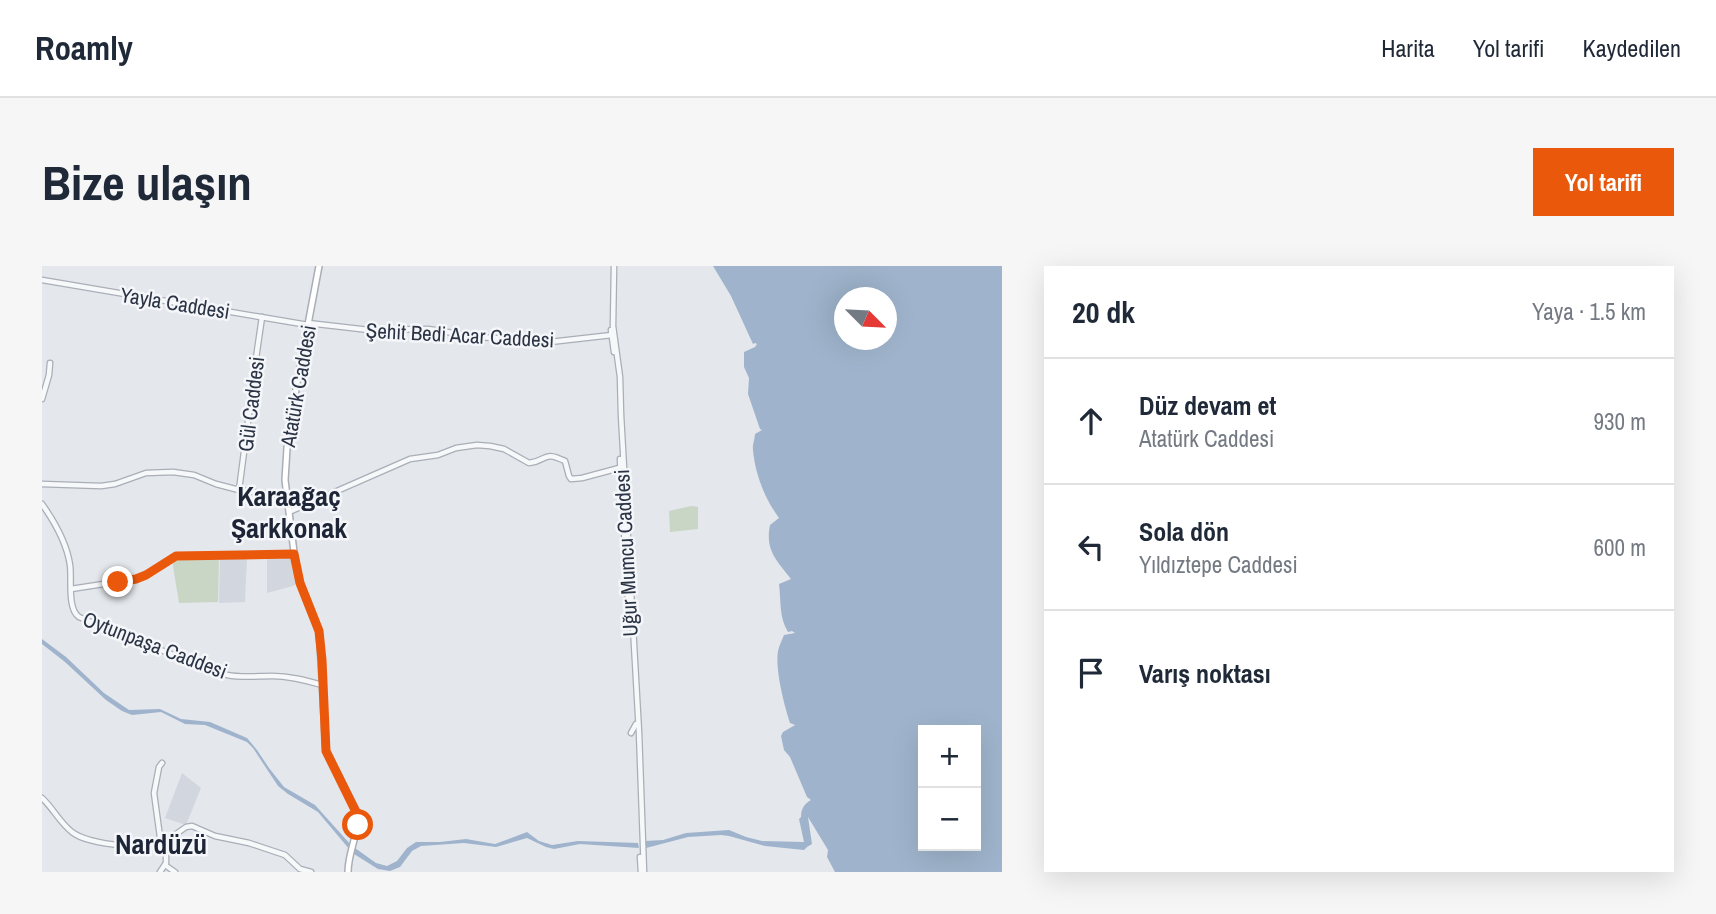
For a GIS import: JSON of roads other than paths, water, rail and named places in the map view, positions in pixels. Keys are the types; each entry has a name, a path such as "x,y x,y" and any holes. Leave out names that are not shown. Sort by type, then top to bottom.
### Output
{"main road":[{"name":"Atatürk Caddesi","path":"319,266 287,448 285,480 300,583 319,631 326,751 358,817 348,872"}],"street":[{"name":"Uğur Mumcu Caddesi","path":"612,266 610,327 619,395 641,841"},
{"name":"Uğur Mumcu Caddesi","path":"612,266 613,326 620,377 619,395"},
{"name":"Yayla Caddesi","path":"42,280 308,324"},
{"name":"Gül Caddesi","path":"239,490 262,317"},
{"name":"Şehit Bedi Acar Caddesi","path":"308,324 369,330 428,329 479,337 550,342 612,335"},
{"path":"42,399 50,363"},
{"path":"288,513 410,459 430,457 477,445 504,449 529,463 552,455 565,461 571,479 622,468"},
{"path":"42,484 115,484 146,473 173,472 194,475 239,490 286,496"},
{"path":"42,505 68,555 71,589 136,579 176,556 294,554"},
{"name":"Oytunpaşa Caddesi","path":"71,589 75,615 98,626 227,675 295,677 322,685"},
{"name":"Uğur Mumcu Caddesi","path":"634,674 639,734 641,841"},
{"path":"631,733 636,723"},
{"path":"160,872 165,865 166,846 159,830 154,791 162,763"},
{"path":"42,798 70,831 85,839 138,846 164,841 192,826 215,836 283,854 300,869 311,872"},
{"path":"641,841 642,872"},
{"path":"165,865 175,872"}],"water":[{"path":"713,266 1002,266 1002,872 835,872 827,857 828,850 808,817 812,844 804,850 765,846 721,835 688,837 646,848 645,841 663,840 686,833 729,830 762,841 804,842 799,819 803,807 811,800 784,750 781,736 795,725 790,723 785,706 777,659 784,635 795,633 788,632 785,627 780,603 779,584 791,579 770,548 770,525 779,518 769,503 754,459 755,434 762,430 748,394 749,378 744,367 744,352 757,344 753,344 731,296"},
{"path":"42,639 66,657 104,693 129,710 160,709 181,719 210,722 247,738 284,787 315,805 351,845 350,850 318,812 278,786 247,742 205,725 185,724 161,712 132,715 122,711 42,644"},
{"path":"527,832 539,841 552,845 578,841 638,843 639,848 580,844 554,849 527,838 496,847 464,843 421,846 412,851 400,867 390,871 378,869 354,854 355,848 376,863 387,866 397,861 407,848 416,842 466,839 495,844"}],"district":[{"name":"Karaağaç Şarkkonak","path":"289,512"},
{"name":"Nardüzü","path":"161,844"}]}
